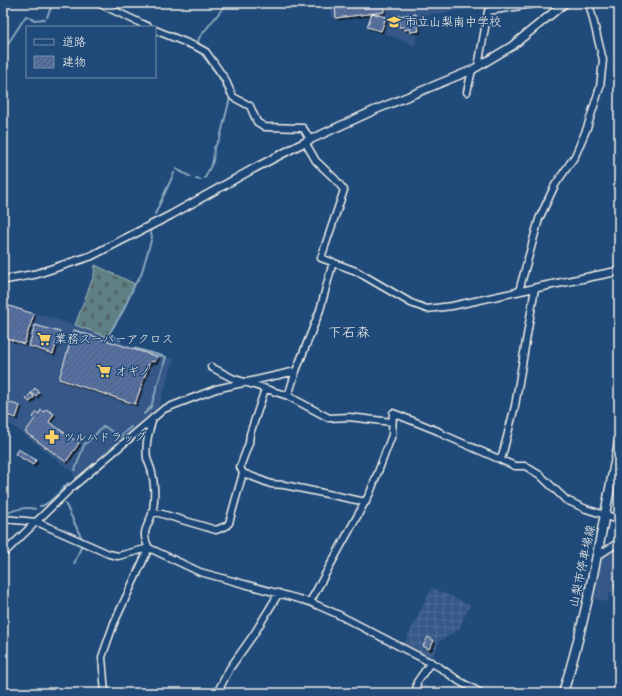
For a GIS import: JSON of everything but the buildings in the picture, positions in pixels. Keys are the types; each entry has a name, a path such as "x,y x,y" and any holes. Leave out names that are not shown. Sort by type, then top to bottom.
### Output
{"main road":[{"name":"山梨市停車場線","path":"563,693 573,663 581,629 619,442"}],"street":[{"path":"98,3 147,26"},
{"path":"467,92 475,68 488,11 540,3"},
{"path":"3,280 36,274 70,264 98,253 308,140 374,110 475,68 512,46 565,3"},
{"path":"519,291 540,219 555,185 576,156 600,87 603,60 589,3"},
{"path":"156,30 206,52 225,79 233,98 250,106 257,122 265,128 303,128 316,161 344,190 321,258 356,270 411,303 427,309 452,306 619,271"},
{"path":"288,396 296,371 320,310 333,262"},
{"path":"501,460 516,406 535,288"},
{"path":"211,367 232,378 288,396 329,418 349,417 392,422"},
{"path":"3,554 70,489 164,409 188,398 216,389 296,371"},
{"path":"265,389 250,434 249,443 240,467 243,473 270,484 284,485 366,502"},
{"path":"310,602 336,552 366,502 392,435 393,413 406,417 515,466 525,466 540,476 566,500 604,516 619,520"},
{"path":"153,418 147,441 147,458 152,471 154,488 152,511 144,540 148,548 200,572 310,602 337,614 431,662 480,693"},
{"path":"152,511 216,530 226,526 229,523 243,473"},
{"path":"3,519 37,522 109,554 118,556 148,548"},
{"path":"596,557 616,544 619,547"},
{"path":"105,693 102,657 114,623 148,548"},
{"path":"216,693 230,668 254,634 279,593"},
{"path":"416,693 417,682 431,662"}],"shaded area":[{"name":"市立山梨南中学校","path":"331,3 513,3 420,16 415,45 367,27 370,15 332,17"},
{"path":"3,304 75,325 131,346 174,359 156,415 78,482 70,470 13,426 7,422 3,425"},
{"path":"616,544 619,547 619,592 609,592 608,602 588,597 596,557"},
{"path":"432,588 470,605 459,629 440,641 431,659 403,646"},
{"path":"417,682 441,693 416,693"}],"green space":[{"path":"95,265 135,284 123,311 107,337 75,325 94,275"}],"waterway":[{"path":"47,17 53,3"},
{"path":"200,45 198,42 199,38 227,3"},
{"path":"3,51 26,16 34,20 45,19"},
{"path":"201,53 219,77 227,94"},
{"path":"205,178 213,161 214,148 220,138 230,98"},
{"path":"176,169 191,177"},
{"path":"155,214 174,173"},
{"path":"196,179 201,180"},
{"path":"120,340 109,334 123,311 135,284 141,275 152,237 150,230"},
{"path":"134,348 166,357 151,407 144,414"},
{"path":"75,470 84,445 104,426 119,437 131,427"},
{"path":"40,506 51,500 68,483"},
{"path":"65,503 82,539"},
{"path":"3,516 19,509 35,509"},
{"path":"74,564 82,545"}],"place":[{"name":"市立山梨南中学校","path":"394,22"},
{"name":"業務スーパーアクロス","path":"44,339"},
{"name":"オギノ","path":"104,371"},
{"name":"ツルハドラッグ","path":"52,437"}],"district":[{"name":"下石森","path":"349,332"}]}
